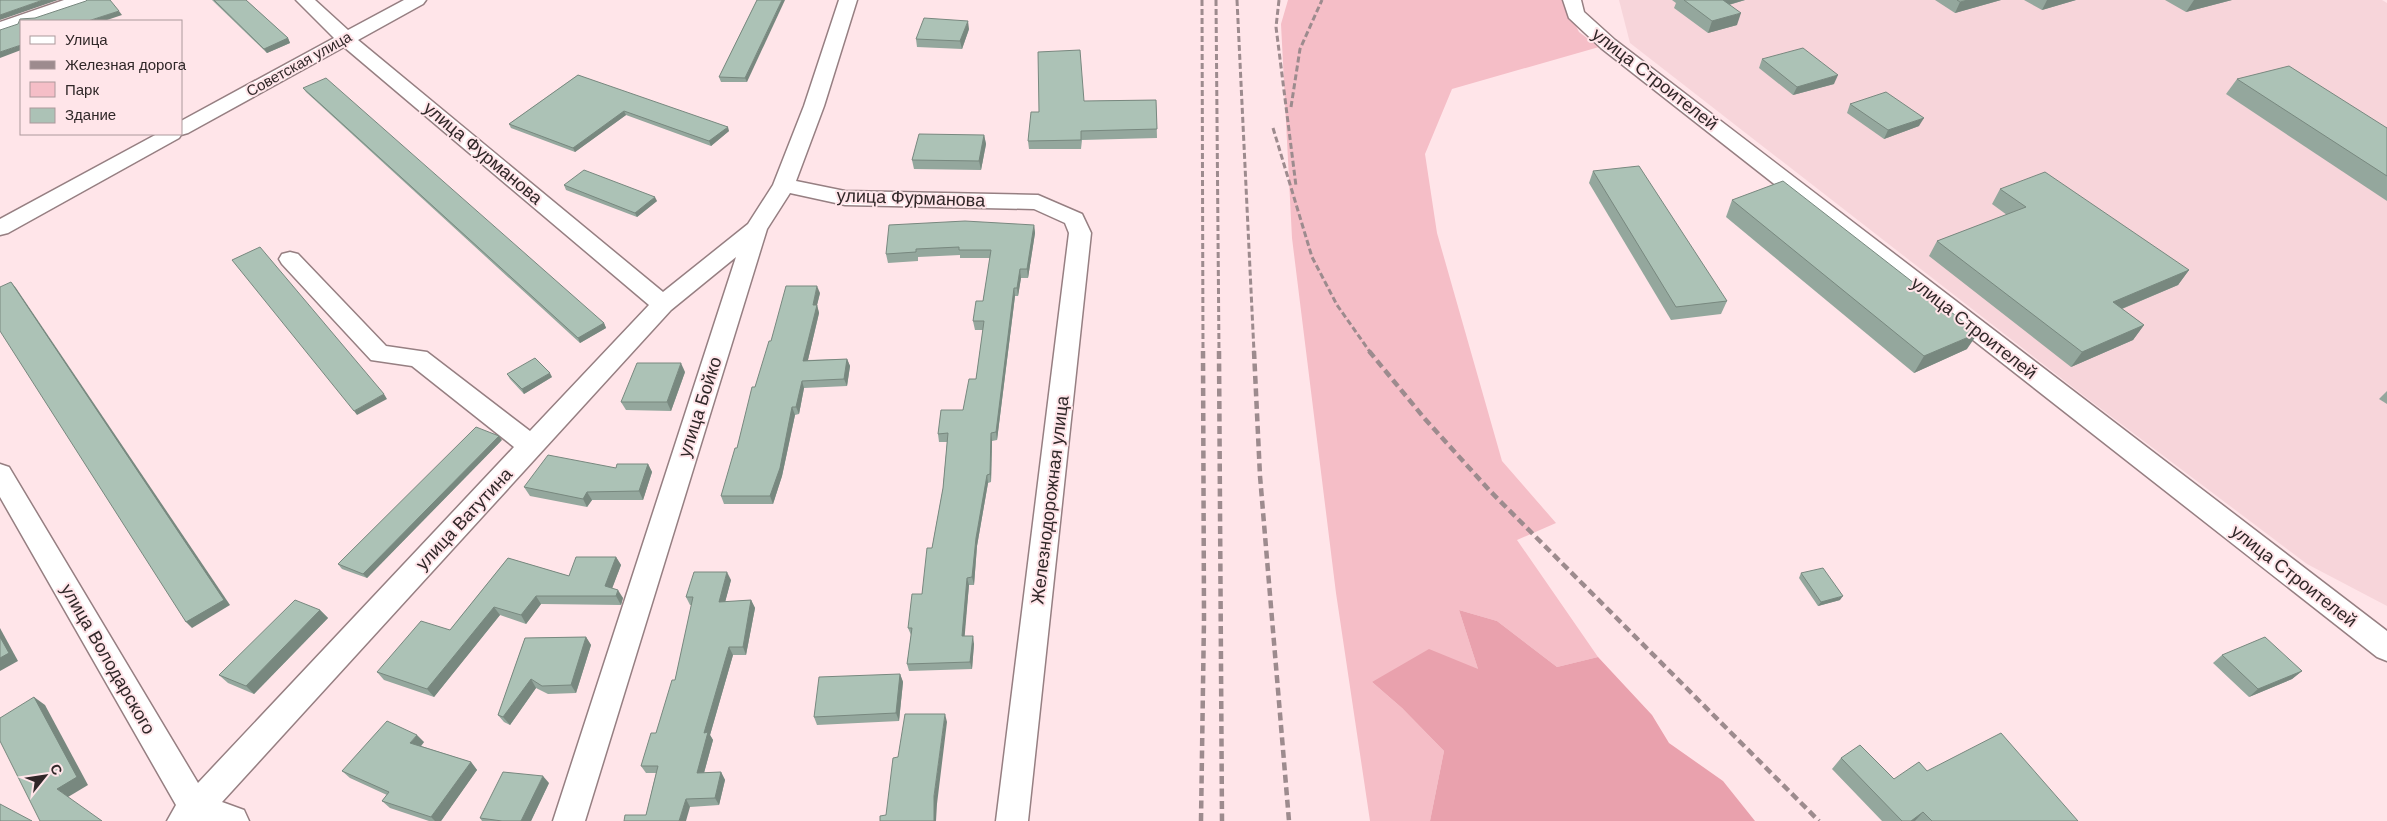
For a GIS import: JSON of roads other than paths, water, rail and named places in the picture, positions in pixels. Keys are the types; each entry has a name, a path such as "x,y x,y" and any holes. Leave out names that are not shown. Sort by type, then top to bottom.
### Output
{"street":[{"path":"23,20 82,0"},
{"name":"улица Фурманова","path":"305,0 346,39 663,304"},
{"name":"Советская улица","path":"182,128 417,0"},
{"name":"улица Бойко","path":"569,821 756,229 784,185 814,106 848,0"},
{"name":"улица Строителей","path":"1572,0 1575,14 1608,44 2387,648"},
{"path":"0,28 20,21"},
{"path":"0,228 170,135"},
{"name":"улица Фурманова","path":"784,185 846,198 1038,202"},
{"name":"Железнодорожная улица","path":"1012,821 1080,245 1080,233 1074,219 1038,202"},
{"name":"улица Ватутина","path":"189,815 663,304 756,229"},
{"path":"290,259 379,354 418,358 532,446"},
{"name":"улица Володарского","path":"0,474 189,815"},
{"path":"189,815 233,821"}],"railway":[{"path":"1202,0 1203,352"},
{"path":"1216,0 1219,352"},
{"path":"1237,0 1254,352"},
{"path":"1279,0 1276,27 1296,186"},
{"path":"1291,107 1300,49 1322,0"},
{"path":"1273,128 1312,257 1337,305 1370,352"},
{"path":"1201,821 1204,619 1203,351"},
{"path":"1219,351 1222,821"},
{"path":"1254,351 1260,476 1289,821"},
{"path":"1369,351 1425,419 1491,492 1819,821"}]}
